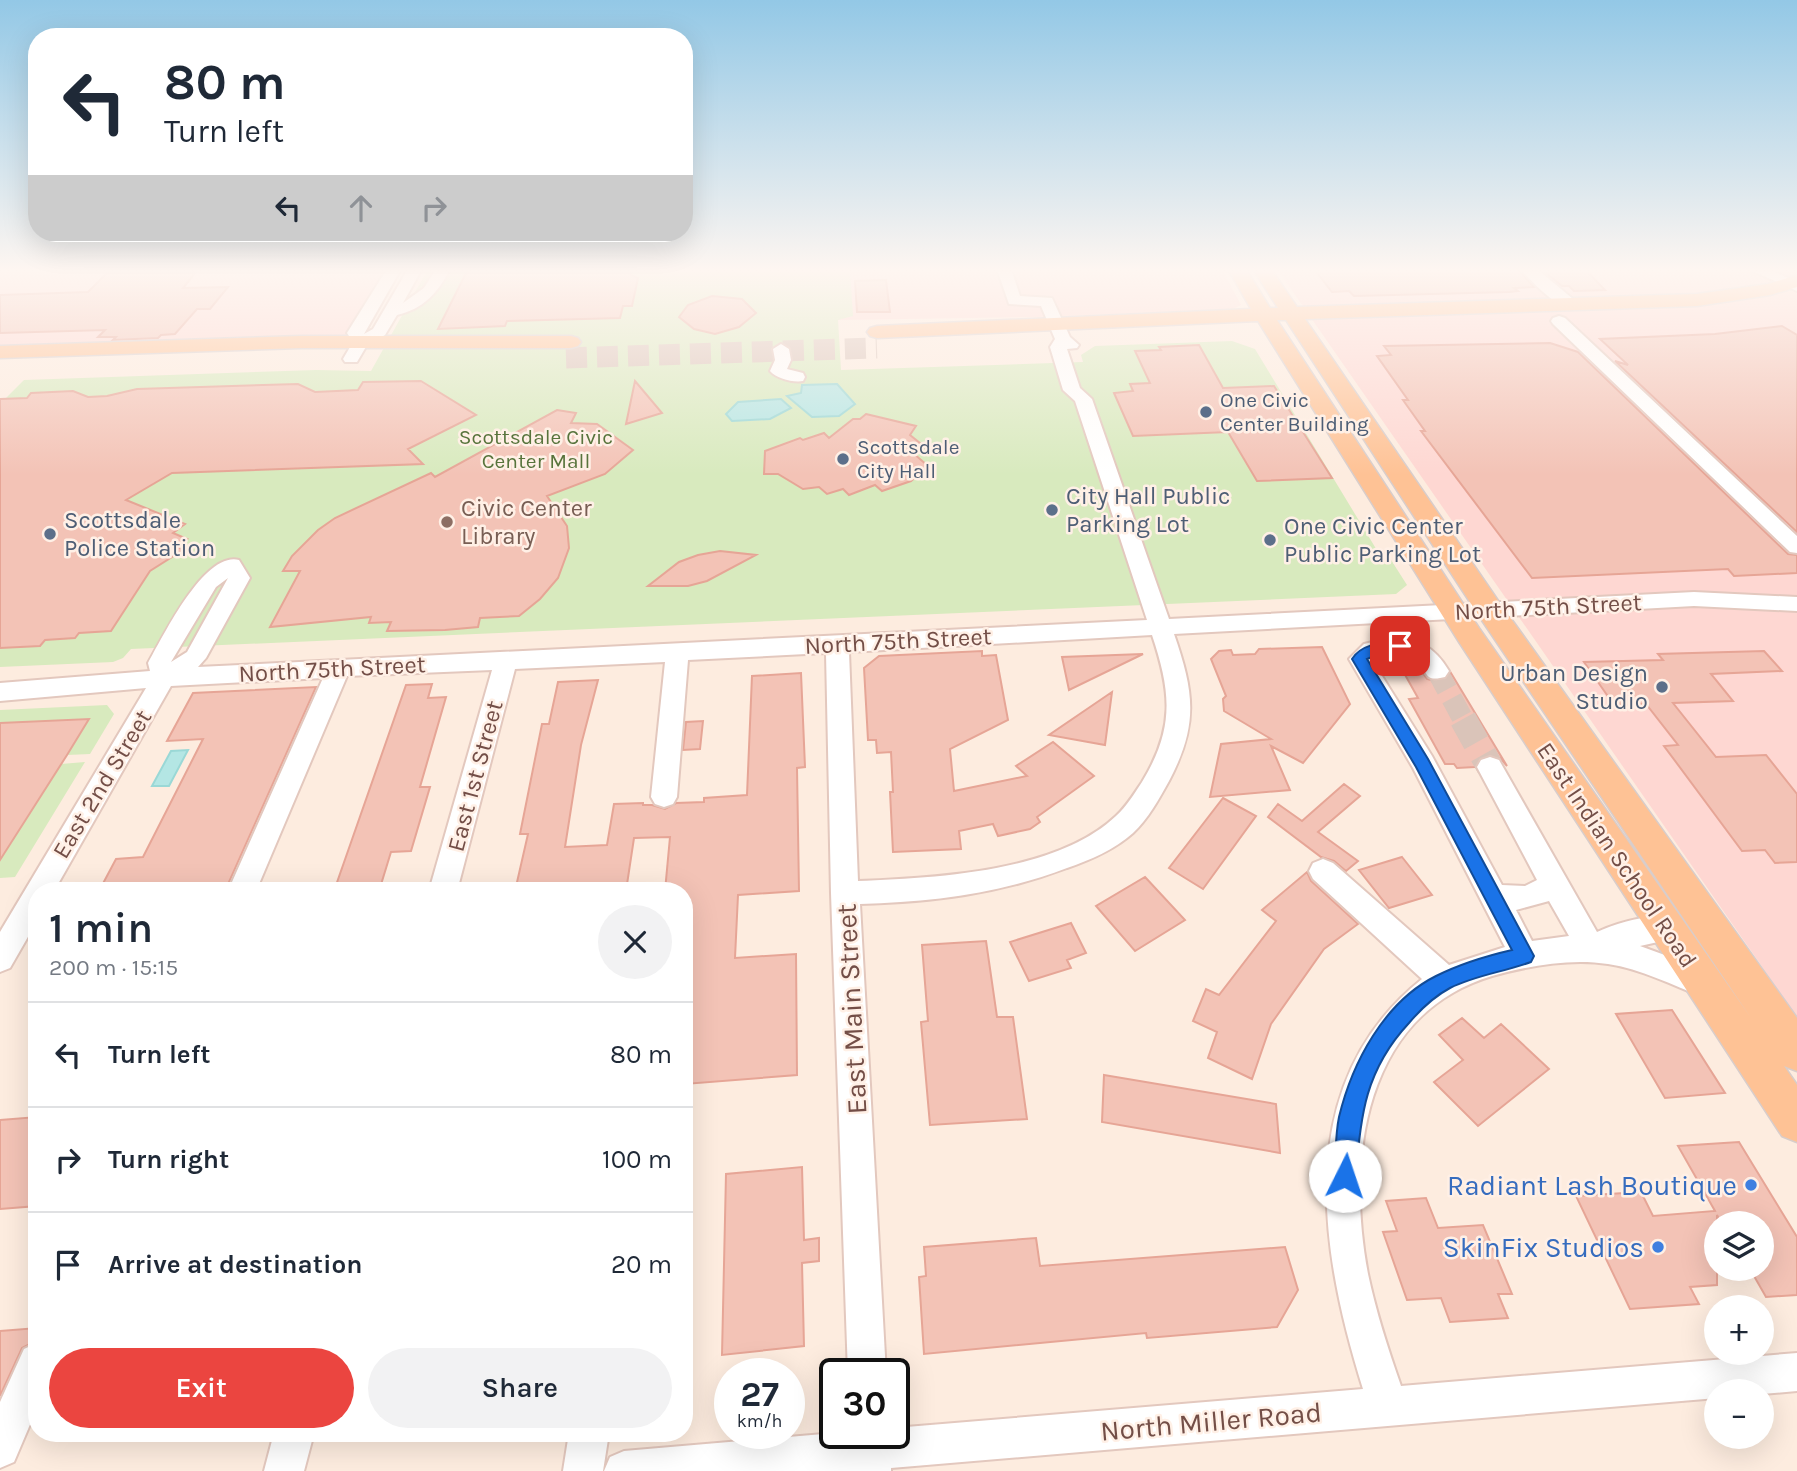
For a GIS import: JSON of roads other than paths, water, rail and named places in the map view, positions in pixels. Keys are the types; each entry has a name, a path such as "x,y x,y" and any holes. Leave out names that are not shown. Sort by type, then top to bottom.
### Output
{"main road":[{"path":"877,340 925,338"},
{"name":"East Indian School Road","path":"1292,338 1453,611 1797,1121"},
{"name":"East Indian School Road","path":"1294,338 1489,610 1797,1052"},
{"path":"70,366 86,349"},
{"path":"0,352 86,349 568,350"},
{"path":"0,368 356,350"}],"street":[{"path":"355,338 356,350"},
{"path":"356,350 372,338"},
{"path":"845,893 938,889 1002,880 1072,855 1100,842 1125,824 1146,797 1176,740 1181,709 1180,692 1161,626 1083,399 1072,390 1058,348 1059,338"},
{"path":"1586,338 1797,547"},
{"path":"781,349 783,360 778,371 797,377"},
{"name":"East 2nd Street","path":"44,882 164,677 195,658 239,578 232,565 208,582 192,606 159,663 164,677"},
{"name":"North 75th Street","path":"0,692 164,677 677,653 1694,599 1797,604"},
{"name":"East Main Street","path":"837,644 845,893 866,1358"},
{"path":"1437,671 1424,653 1400,646 1380,648 1363,654 1360,659 1423,763 1525,956"},
{"path":"664,797 677,653"},
{"name":"East 1st Street","path":"445,882 506,661"},
{"path":"246,882 339,668"},
{"path":"1490,767 1591,948 1631,956 1703,983"},
{"path":"1323,871 1446,981"},
{"path":"1493,896 1529,898 1553,883"},
{"name":"East 2nd Street","path":"0,959 28,910"},
{"path":"1388,1406 1359,1312 1347,1252 1344,1198 1349,1120 1360,1082 1383,1036 1411,1006 1446,981 1482,966 1525,956 1591,948 1619,936 1666,929"},
{"name":"North Miller Road","path":"624,1471 1797,1372"},
{"path":"0,1448 28,1383"},
{"path":"284,1471 292,1442"},
{"path":"583,1471 588,1442"}],"water":[{"path":"837,384 855,404 839,416 812,417 787,396 801,393 802,385"},
{"path":"781,399 791,408 770,419 732,421 726,414 738,402"},
{"path":"188,750 169,786 152,786 171,751"}],"tunnel":[{"path":"566,358 877,348"},
{"path":"1437,671 1464,721"},
{"path":"1463,719 1490,767"}],"place":[{"name":"One Civic Center Building","path":"1206,412"},
{"name":"Scottsdale City Hall","path":"843,459"},
{"name":"City Hall Public Parking Lot","path":"1052,510"},
{"name":"Civic Center Library","path":"447,522"},
{"name":"Scottsdale Police Station","path":"50,534"},
{"name":"One Civic Center Public Parking Lot","path":"1270,540"},
{"name":"Urban Design Studio","path":"1662,687"},
{"name":"Radiant Lash Boutique","path":"1751,1185"},
{"name":"SkinFix Studios","path":"1658,1247"}],"park label":[{"name":"Scottsdale Civic Center Mall","path":"536,449"}]}
